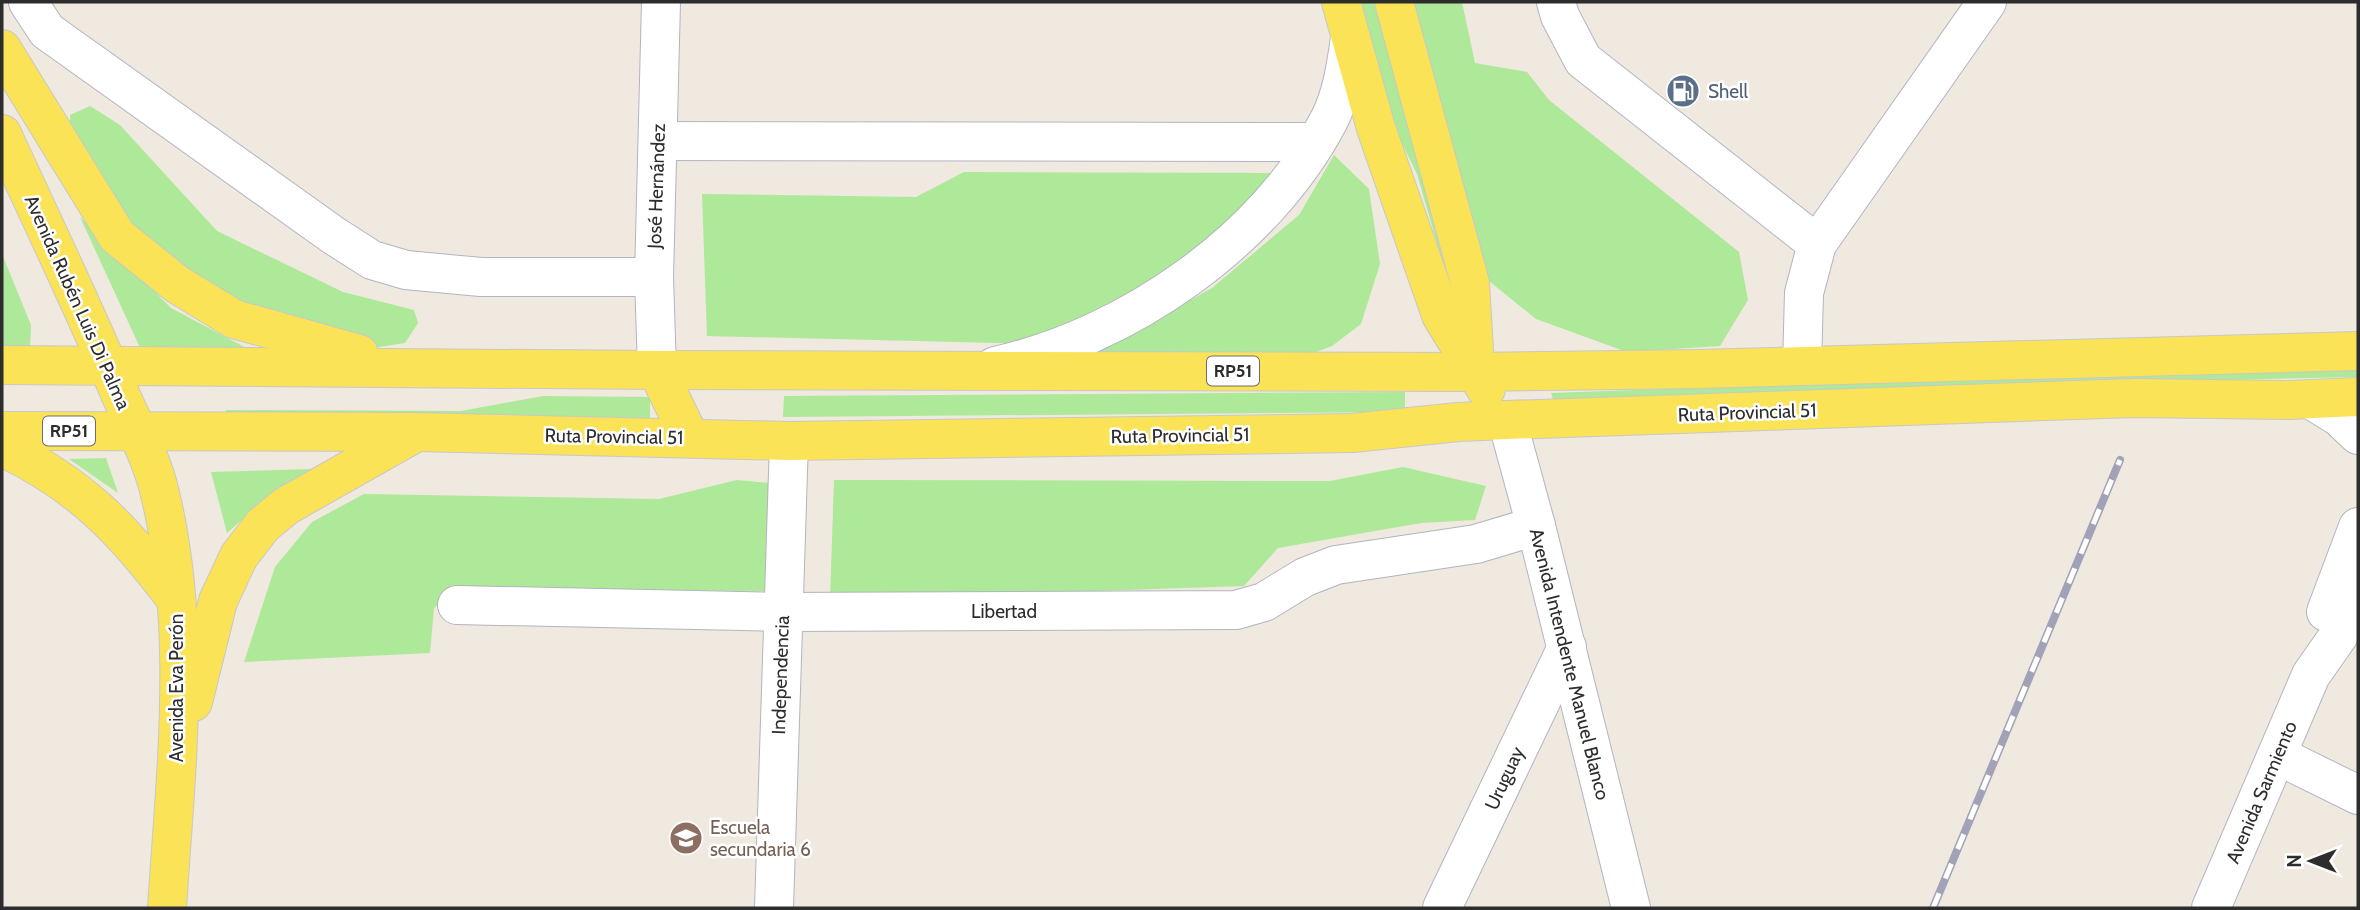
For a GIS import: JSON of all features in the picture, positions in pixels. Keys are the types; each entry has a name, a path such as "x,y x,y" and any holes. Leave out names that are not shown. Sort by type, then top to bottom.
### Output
{"main road":[{"path":"1340,2 1376,128 1441,315 1507,420"},
{"path":"1394,2 1470,283 1475,372"},
{"path":"2,49 117,236 178,285 234,319 408,368"},
{"name":"Avenida Rubén Luis Di Palma","path":"2,134 136,431"},
{"name":"RP51","path":"2,365 1475,372 2358,351"},
{"path":"657,370 690,438"},
{"name":"Ruta Provincial 51","path":"2,431 416,432 789,442 1352,433 1458,422 1507,420 2134,398 2358,397"},
{"name":"Avenida Eva Perón","path":"136,431 156,480 167,528 176,599 180,669 167,908"},
{"path":"176,772 218,601 239,556 263,525 286,506 416,432"},
{"path":"2,447 59,478 106,516 138,550 176,599"}],"street":[{"name":"José Hernández","path":"657,370 654,277 661,2"},
{"path":"1556,2 1560,16 1583,60 1817,244"},
{"path":"1802,366 1804,293 1817,244 1987,2"},
{"path":"38,17 322,228 372,260 406,271 481,277 654,277"},
{"path":"970,371 1021,360 1069,343 1136,310 1195,275 1240,236 1277,199 1330,118 1345,76 1350,38"},
{"path":"658,141 1316,142"},
{"path":"2310,399 2339,417 2358,435"},
{"name":"Avenida Intendente Manuel Blanco","path":"1507,420 1567,647 1631,908"},
{"name":"Independencia","path":"774,908 789,442"},
{"name":"Libertad","path":"457,605 782,612 1236,610 1264,602 1305,578 1336,565 1476,544 1536,526"},
{"path":"2311,675 2320,629 2358,527"},
{"path":"2311,675 2339,635 2358,587"},
{"name":"Uruguay","path":"1442,908 1567,647"},
{"name":"Avenida Sarmiento","path":"2211,908 2311,675"},
{"path":"2277,755 2358,794"}],"green space":[{"path":"1354,2 1377,2 1455,283 1449,285 1417,174 1376,90"},
{"path":"1407,2 1462,2 1475,63 1527,72 1549,100 1739,252 1748,300 1720,346 1627,352 1536,319 1478,272"},
{"path":"90,106 120,125 217,231 343,292 414,310 418,323 405,343 373,348 254,318 114,215 70,148 70,115"},
{"path":"1334,155 1369,189 1380,264 1361,324 1332,346 1293,361 1082,361 1212,288 1299,215"},
{"path":"964,172 1289,173 1182,273 1035,344 707,336 702,194 916,197"},
{"path":"80,217 171,308 252,351 142,352"},
{"path":"2,254 31,325 30,347 2,346"},
{"path":"2358,368 2358,377 1906,387 1553,399 1551,393 2001,377"},
{"path":"1405,392 1405,412 783,417 784,396"},
{"path":"543,396 650,397 650,418 226,415 226,410 461,411"},
{"path":"106,458 118,493 69,459"},
{"path":"1403,467 1486,486 1475,520 1421,523 1278,548 1244,586 830,600 834,480 1330,481"},
{"path":"311,469 269,496 227,533 211,472"},
{"path":"737,480 770,483 772,591 458,589 434,608 430,653 244,662 275,567 312,522 364,494 659,499"}],"railway":[{"path":"1933,908 2120,460"}],"place":[{"name":"Shell","path":"1683,91"},
{"name":"Escuela secundaria 6","path":"686,838"}]}
